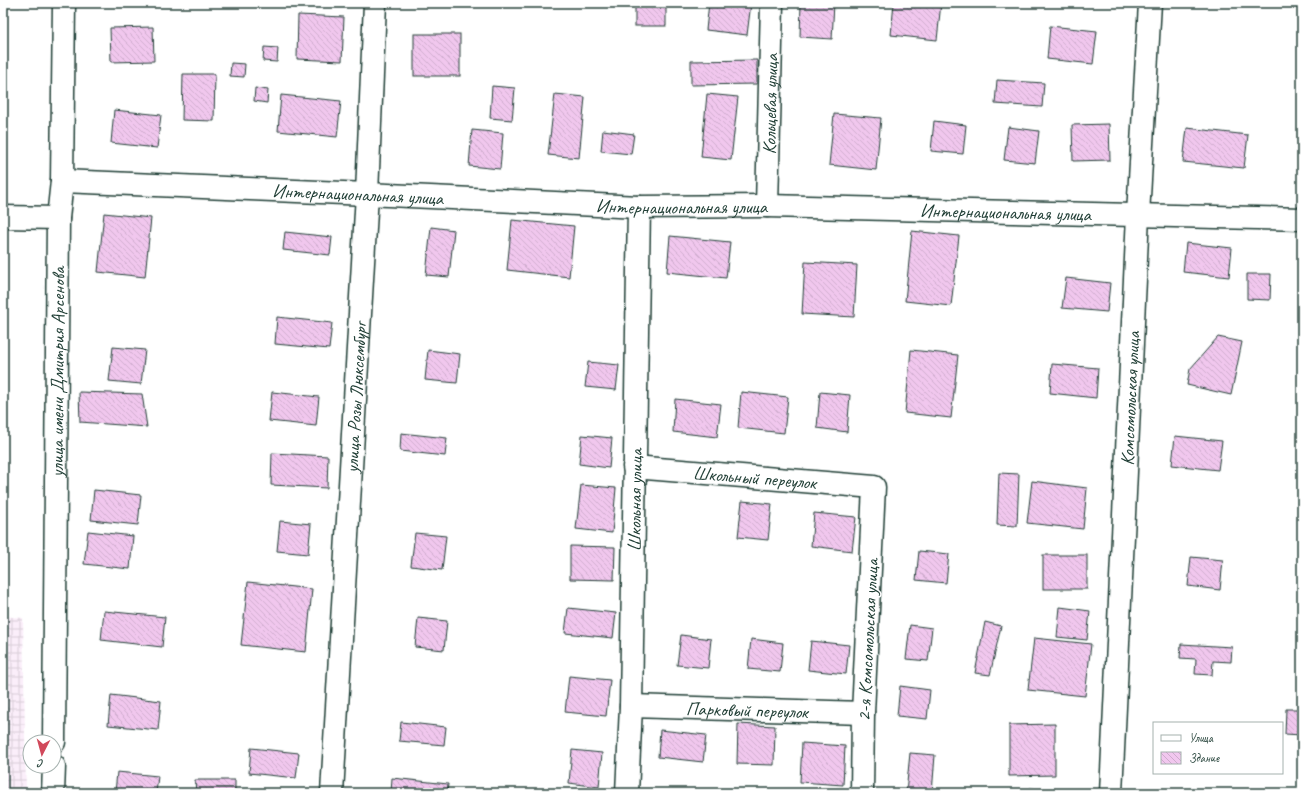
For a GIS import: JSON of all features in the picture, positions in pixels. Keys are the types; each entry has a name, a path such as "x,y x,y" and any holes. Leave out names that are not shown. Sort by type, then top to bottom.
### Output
{"street":[{"name":"улица имени Дмитрия Арсенова","path":"54,734 58,218 62,182 64,3"},
{"name":"улица Розы Люксембург","path":"332,793 367,194 375,3"},
{"name":"Кольцевая улица","path":"767,206 772,3"},
{"name":"Комсомольская улица","path":"1111,793 1138,215 1150,3"},
{"name":"Интернациональная улица","path":"62,182 367,194 639,207 767,206 1302,219"},
{"name":"Школьная улица","path":"627,793 631,706 639,207"},
{"path":"3,217 58,218"},
{"name":"Школьный переулок","path":"634,467 874,487"},
{"name":"2-я Комсомольская улица","path":"862,793 863,713 874,487"},
{"name":"Парковый переулок","path":"631,706 863,713"},
{"path":"54,774 54,793"}],"shaded area":[{"path":"3,3 5,82 3,82"},
{"path":"3,247 5,247 6,389 3,389"},
{"path":"3,616 23,618 25,734 22,734 22,774 26,774 26,793 3,793"}],"building":[{"path":"439,3 467,3 466,5"},
{"path":"635,3 666,3 666,26 635,26"},
{"path":"709,3 751,3 747,35 706,30"},
{"path":"801,3 834,3 832,39 800,37"},
{"path":"894,3 941,3 937,40 891,35"},
{"path":"298,15 344,17 342,61 297,59"},
{"path":"1050,26 1097,31 1093,64 1047,59"},
{"path":"153,27 154,61 111,62 110,28"},
{"path":"414,34 460,34 460,76 414,76"},
{"path":"264,47 278,48 277,62 263,61"},
{"path":"757,60 757,84 691,85 691,61"},
{"path":"231,63 245,64 244,77 230,76"},
{"path":"183,74 215,74 214,121 182,120"},
{"path":"997,80 1044,83 1042,107 995,104"},
{"path":"492,86 515,88 512,120 490,118"},
{"path":"255,88 268,90 267,103 254,101"},
{"path":"555,94 585,97 579,158 548,155"},
{"path":"707,94 738,97 731,160 701,157"},
{"path":"281,95 341,101 337,137 278,131"},
{"path":"114,110 161,115 157,148 111,143"},
{"path":"834,114 881,118 876,170 829,165"},
{"path":"934,121 966,125 963,154 931,151"},
{"path":"1109,124 1110,160 1073,161 1072,125"},
{"path":"1008,127 1039,131 1035,163 1004,160"},
{"path":"1187,128 1248,135 1244,168 1183,162"},
{"path":"472,130 503,133 500,169 469,166"},
{"path":"603,130 634,134 631,154 601,151"},
{"path":"104,213 151,218 145,277 98,272"},
{"path":"512,220 574,226 569,277 507,270"},
{"path":"431,227 454,230 449,277 426,275"},
{"path":"912,231 959,236 951,306 905,301"},
{"path":"285,232 332,237 330,255 283,250"},
{"path":"670,236 730,242 726,278 667,272"},
{"path":"1186,243 1232,248 1229,277 1183,272"},
{"path":"805,262 857,265 854,317 802,314"},
{"path":"1247,274 1271,274 1270,300 1247,299"},
{"path":"1066,278 1110,283 1107,312 1062,308"},
{"path":"277,317 332,323 329,349 275,344"},
{"path":"1218,337 1242,342 1231,395 1187,385 1190,369"},
{"path":"113,347 145,350 141,384 109,381"},
{"path":"428,350 460,354 457,383 425,380"},
{"path":"911,350 958,355 951,418 905,413"},
{"path":"588,362 619,365 616,390 585,387"},
{"path":"1052,364 1098,368 1096,398 1050,393"},
{"path":"79,392 142,394 147,427 80,422"},
{"path":"272,392 319,397 316,426 269,421"},
{"path":"741,392 788,397 784,433 738,428"},
{"path":"820,392 850,395 847,432 817,428"},
{"path":"675,399 721,404 717,437 673,432"},
{"path":"401,433 447,438 445,456 400,451"},
{"path":"582,435 612,438 609,468 579,464"},
{"path":"1175,436 1222,441 1218,470 1172,465"},
{"path":"272,453 328,456 327,488 271,485"},
{"path":"999,473 1019,474 1017,526 997,525"},
{"path":"1032,481 1087,488 1083,529 1027,523"},
{"path":"581,485 616,488 612,533 576,529"},
{"path":"94,490 141,495 138,525 91,520"},
{"path":"742,501 772,504 768,540 738,537"},
{"path":"814,513 856,517 852,551 811,546"},
{"path":"280,521 311,524 308,554 277,551"},
{"path":"88,531 133,536 130,569 84,564"},
{"path":"415,533 446,536 442,570 411,566"},
{"path":"570,546 615,547 614,580 570,579"},
{"path":"919,551 949,554 946,583 916,580"},
{"path":"1043,555 1087,555 1087,589 1043,589"},
{"path":"1191,557 1223,560 1220,590 1188,586"},
{"path":"248,582 312,589 306,652 241,645"},
{"path":"1060,607 1090,611 1087,640 1057,637"},
{"path":"568,608 616,613 613,638 565,633"},
{"path":"104,611 165,617 162,647 101,640"},
{"path":"418,618 447,621 444,650 415,647"},
{"path":"985,622 1001,626 990,675 975,673"},
{"path":"910,625 932,628 928,661 906,659"},
{"path":"681,635 711,639 708,668 677,665"},
{"path":"1034,638 1091,644 1085,696 1028,690"},
{"path":"751,639 783,643 780,672 748,669"},
{"path":"811,641 849,645 846,674 808,670"},
{"path":"1181,644 1232,647 1231,662 1213,661 1212,675 1195,674 1196,659 1180,658"},
{"path":"569,676 610,680 606,716 565,712"},
{"path":"900,686 930,690 927,719 897,716"},
{"path":"111,695 161,701 158,730 108,725"},
{"path":"1286,709 1302,709 1302,735 1285,734"},
{"path":"401,722 446,727 444,745 399,741"},
{"path":"738,724 775,726 774,765 737,764"},
{"path":"1055,724 1055,775 1009,776 1009,725"},
{"path":"660,730 706,735 703,762 658,757"},
{"path":"802,743 845,746 843,785 800,782"},
{"path":"251,748 299,753 296,778 249,773"},
{"path":"572,750 602,753 599,787 569,783"},
{"path":"910,753 935,755 932,793 906,793"},
{"path":"117,772 158,776 156,793 115,793"},
{"path":"392,778 448,784 447,793 391,793"},
{"path":"195,780 235,780 235,793 196,793"},
{"path":"1030,788 1076,793 1029,793"}]}
